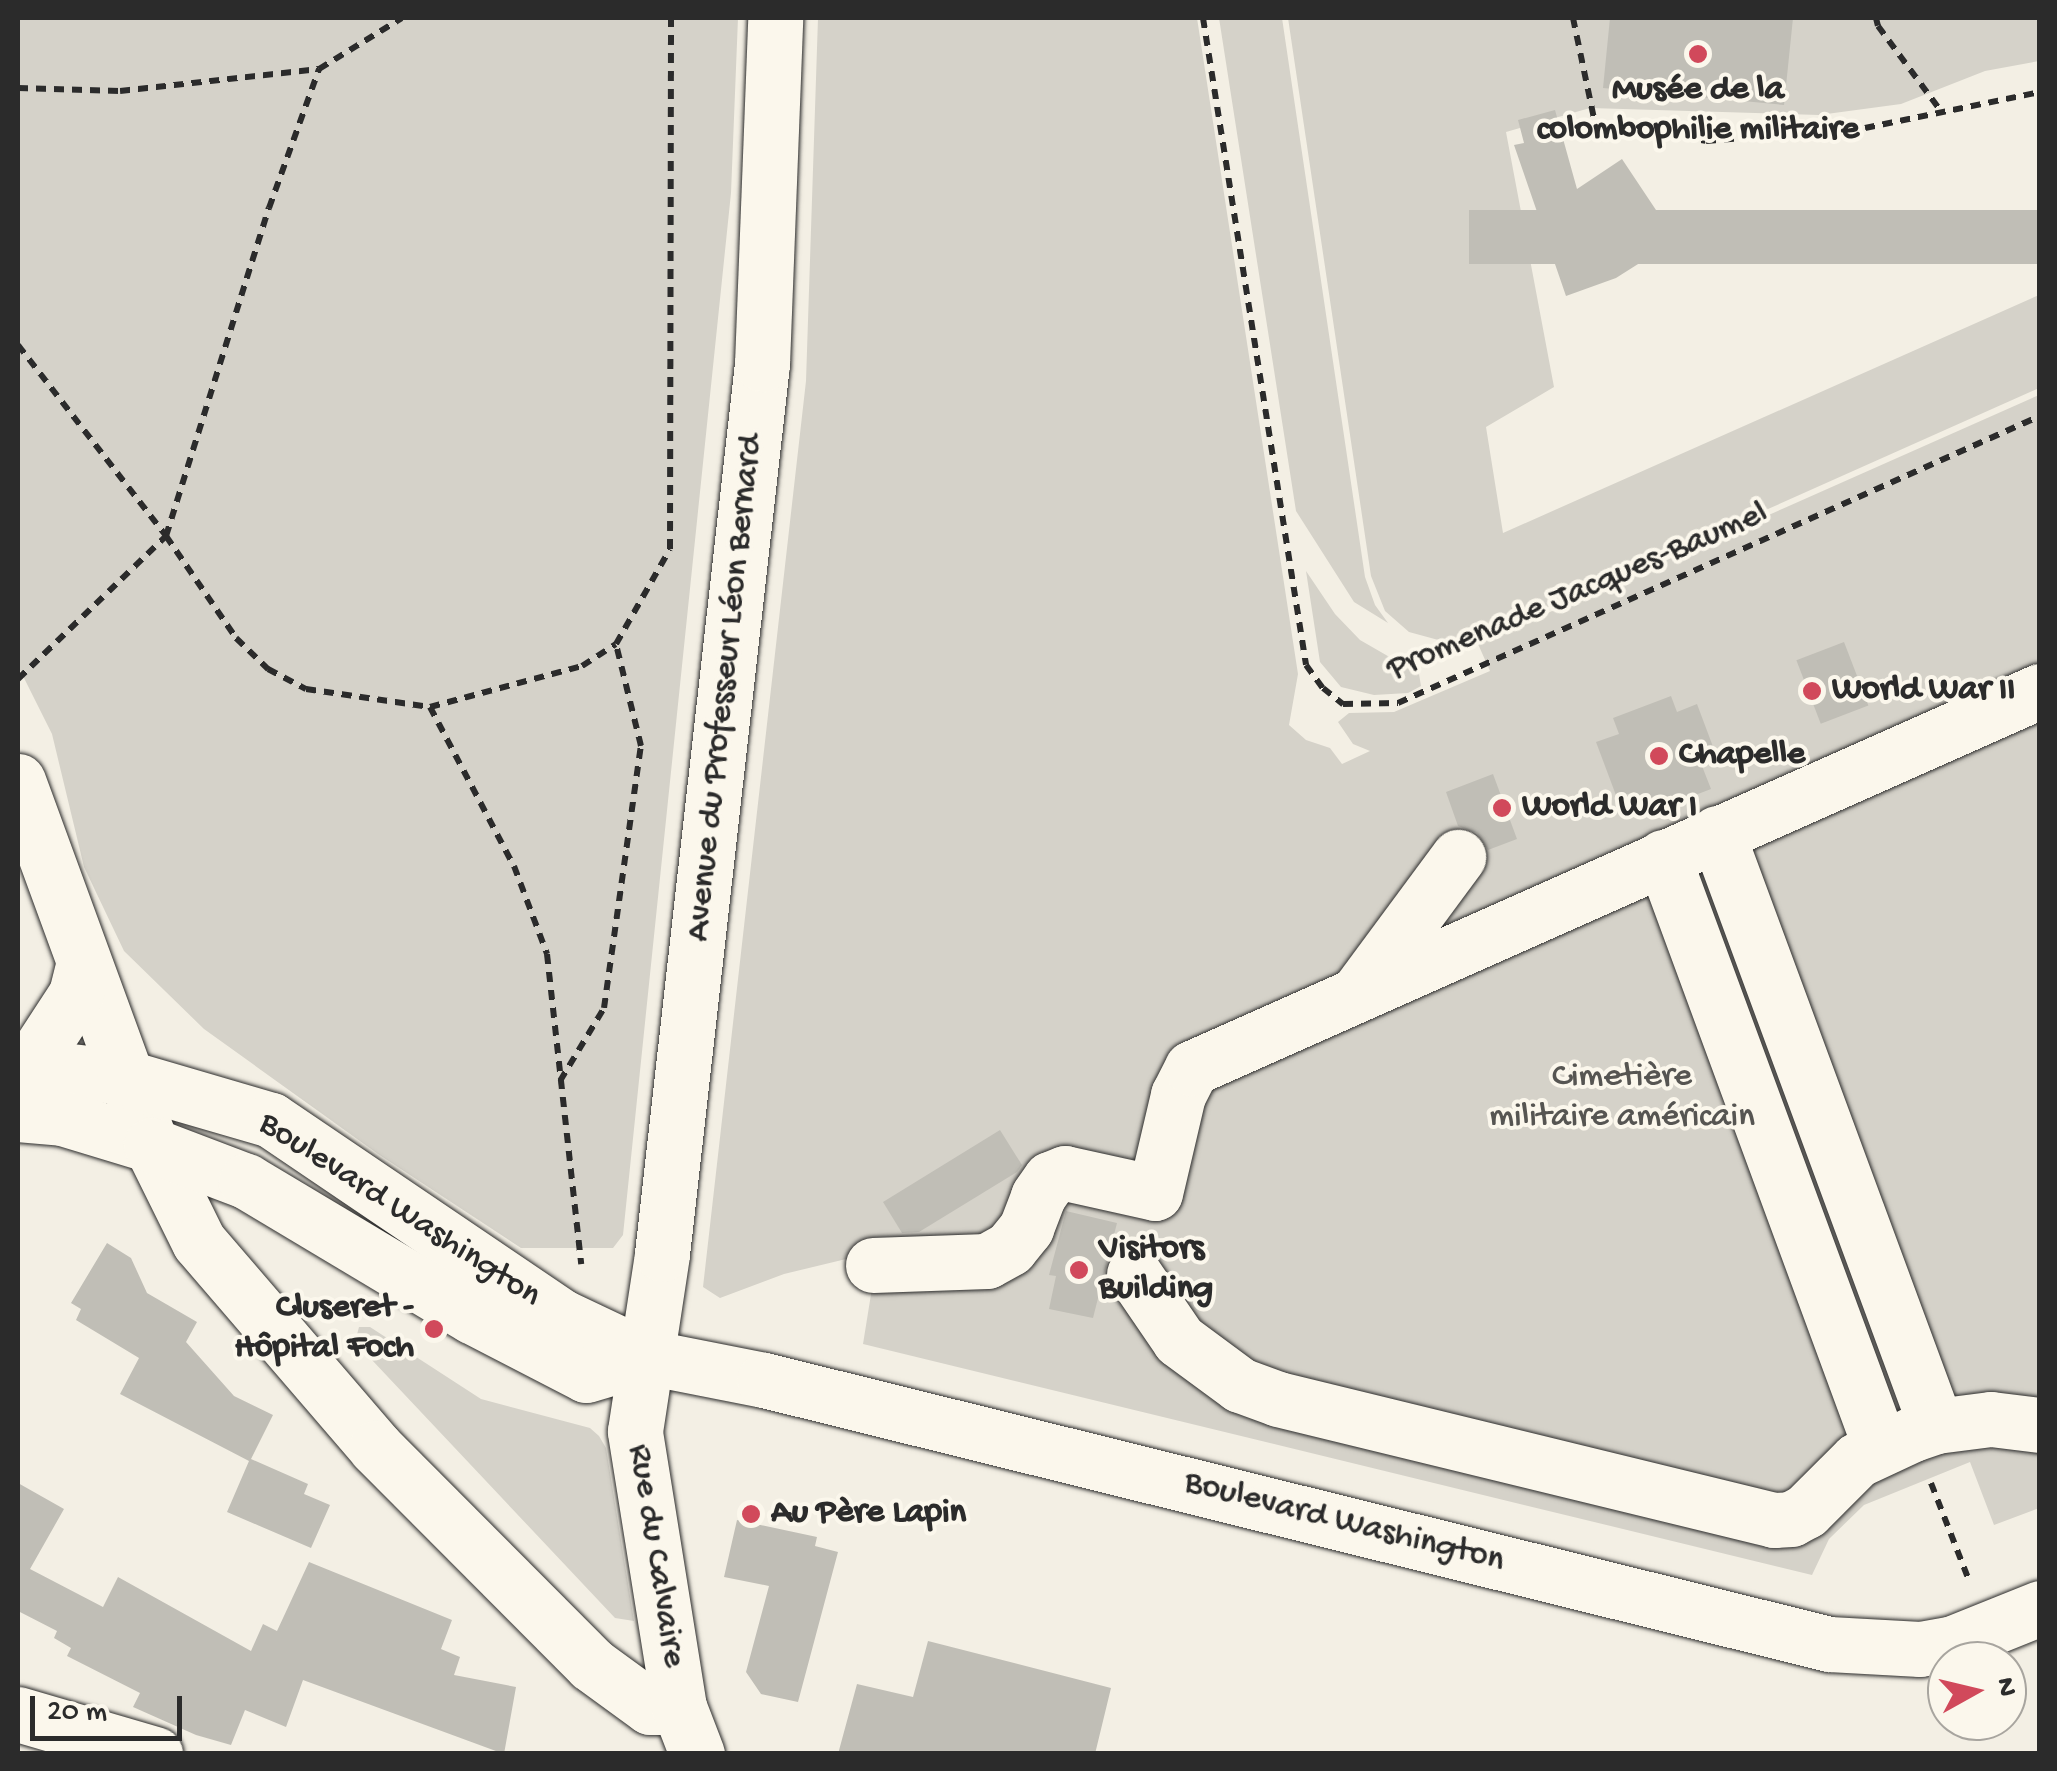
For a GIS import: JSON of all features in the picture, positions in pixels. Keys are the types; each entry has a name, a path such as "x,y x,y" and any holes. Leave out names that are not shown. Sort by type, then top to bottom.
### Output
{"street":[{"name":"Avenue du Professeur Léon Bernard","path":"646,1357 662,1254 762,364 775,18"},
{"path":"2040,691 1192,1068 1178,1095 1127,1299 1240,1386 1278,1399 1774,1520 1791,1519 1806,1511 1827,1485 1880,1446 1933,1452 1991,1419 2040,1425"},
{"path":"18,781 124,1077 151,1145 199,1242 376,1448 590,1664 688,1730"},
{"path":"1717,833 1933,1452"},
{"path":"1358,993 1458,857"},
{"path":"1663,857 1880,1446"},
{"path":"1694,940 1750,919"},
{"path":"19,1082 76,994 84,963"},
{"name":"Boulevard Washington","path":"19,1082 124,1077 272,1120 562,1318 646,1357 783,1385 1828,1644 1879,1650 1936,1646 2040,1608"},
{"name":"Boulevard Washington","path":"19,1082 62,1118 151,1145 246,1181 472,1316 586,1376 646,1357"},
{"path":"873,1265 987,1261 1010,1248 1026,1228 1044,1187 1065,1173 1155,1194"},
{"name":"Rue du Calvaire","path":"646,1357 635,1430 637,1461 688,1730"},
{"path":"18,1714 155,1754"}],"path":[{"path":"18,88 120,91 320,69 402,18"},
{"path":"18,346 166,536 236,638 268,669 306,689 430,707 582,666 616,644 670,549 671,18"},
{"name":"Promenade Jacques-Baumel","path":"1204,18 1306,665 1322,688 1344,704 1398,702 2040,416"},
{"path":"1573,18 1595,123 1706,141 1865,128 2040,92"},
{"path":"1876,18 1941,111"},
{"path":"18,680 166,536 269,208 320,69"},
{"path":"559,1082 604,1008 641,746 616,644"},
{"path":"430,707 514,866 547,954 581,1266"},
{"path":"1933,1452 1953,1541"}],"green space":[{"path":"18,18 738,18 731,193 623,1235 613,1248 521,1248 378,1154 204,1029 124,951 84,867 52,734 18,666"},
{"name":"Cimetière militaire américain","path":"818,18 1197,18 1298,674 1289,725 1306,740 1330,748 1342,764 1370,751 1353,744 1338,722 1349,713 1394,712 1490,671 1478,644 2039,395 2039,1508 1994,1525 1970,1462 1864,1505 1829,1539 1812,1575 863,1344 872,1288 871,1253 784,1274 720,1298 703,1287 806,381"},
{"path":"1219,18 1282,18 1365,577 1375,605 1388,623 1354,602 1296,511"},
{"path":"1288,18 2039,18 2039,61 1985,71 1901,104 1819,115 1590,108 1506,132 1554,387 1486,427 1503,533 2039,295 2039,388 1488,634 1453,644 1409,632 1385,611 1371,576"},
{"path":"1306,571 1335,614 1360,640 1419,674 1421,686 1408,693 1374,695 1341,687 1320,662"},
{"path":"359,1327 370,1327 481,1399 590,1428 599,1436 606,1448 634,1621 615,1618 355,1342"}],"building":[{"name":"Musée de la colombophilie militaire","path":"1610,18 1793,18 1784,105 1603,88"},
{"path":"1555,110 1577,189 1622,159 1676,240 1616,278 1566,296 1514,145 1524,143 1518,120"},
{"path":"1469,210 2040,210 2040,264 1469,264"},
{"path":"1844,642 1868,705 1821,724 1796,660"},
{"name":"Chapelle","path":"1671,696 1677,712 1697,704 1718,760 1702,766 1711,789 1646,814 1634,792 1617,798 1596,742 1619,734 1613,718"},
{"path":"1493,774 1517,839 1488,850 1477,833 1458,826 1446,792"},
{"path":"1000,1130 1022,1165 1017,1172 919,1232 902,1233 883,1202"},
{"name":"Visitors Building","path":"1066,1211 1117,1223 1093,1318 1049,1309 1056,1276 1049,1275"},
{"path":"107,1243 131,1258 147,1293 197,1322 186,1342 234,1396 273,1415 251,1459 308,1484 304,1494 330,1505 311,1548 227,1512 249,1461 120,1394 139,1358 76,1320 81,1309 71,1303"},
{"path":"18,1483 64,1509 30,1569 103,1607 118,1577 251,1651 263,1624 277,1631 309,1562 452,1620 441,1649 460,1657 454,1675 516,1687 504,1754 303,1680 286,1727 245,1710 231,1745 196,1735 133,1707 140,1693 67,1656 71,1648 54,1638 57,1631 18,1611"},
{"path":"737,1520 817,1537 815,1546 838,1552 798,1702 761,1694 746,1672 769,1586 724,1577"},
{"path":"928,1641 1111,1688 1095,1754 838,1754 857,1684 913,1697"}],"place":[{"name":"Musée de la colombophilie militaire","path":"1698,54"},
{"name":"World War II","path":"1812,691"},
{"name":"Chapelle","path":"1659,756"},
{"name":"World War I","path":"1502,808"},
{"name":"Visitors Building","path":"1079,1270"},
{"name":"Cluseret - Hôpital Foch","path":"434,1329"},
{"name":"Au Père Lapin","path":"751,1514"}]}
